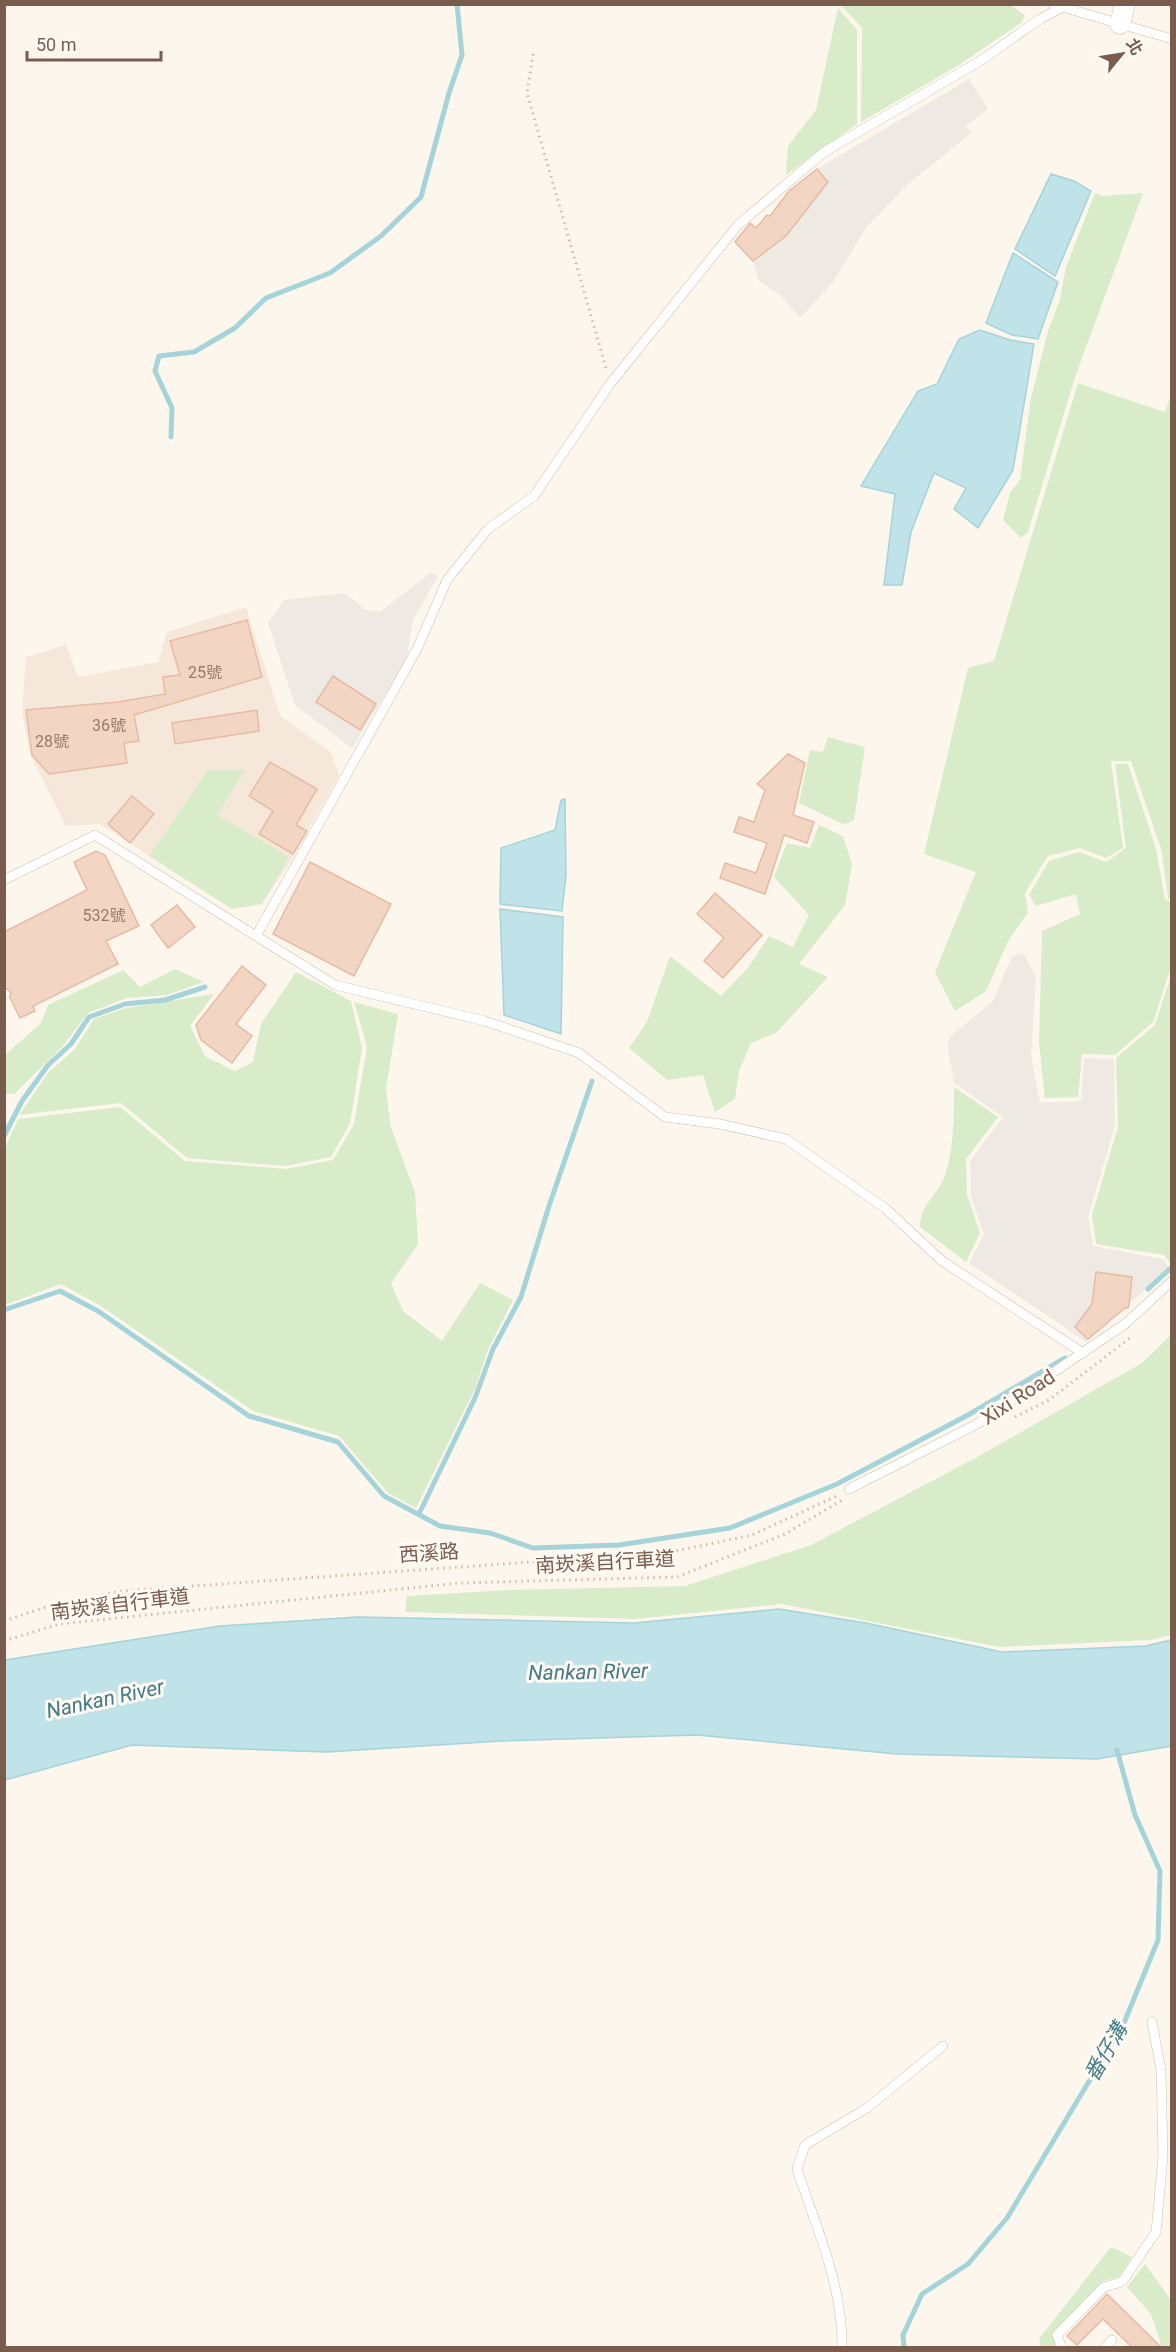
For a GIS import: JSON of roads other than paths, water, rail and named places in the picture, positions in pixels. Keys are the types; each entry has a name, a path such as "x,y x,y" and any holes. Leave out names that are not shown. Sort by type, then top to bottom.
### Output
{"street":[{"path":"1120,24 1125,4"}],"lane":[{"path":"1052,4 1172,39"},
{"path":"256,936 417,649 447,580 488,529 534,496 610,384 738,225 824,152 980,62 1040,18 1063,8"},
{"path":"4,880 95,835 335,985 485,1021 579,1053 666,1117 720,1124 786,1139 886,1209 942,1261 1083,1353"},
{"name":"Xixi Road","path":"850,1492 977,1424 1125,1324 1172,1281"},
{"path":"1062,2348 1057,2334 1104,2287 1122,2282 1156,2232 1163,2156 1161,2070 1152,2022"},
{"path":"842,2348 842,2324 837,2288 797,2169 800,2154 805,2145 867,2108 943,2046"}],"water":[{"path":"1051,174 1074,181 1091,191 1055,276 1015,249"},
{"path":"1013,253 1058,282 1038,339 1012,335 986,323"},
{"path":"980,330 1010,340 1034,344 1013,470 978,528 954,509 966,488 934,473 911,532 902,585 884,585 895,494 861,486 918,391 937,384 959,339"},
{"path":"565,799 566,875 562,911 500,904 501,848 555,830 561,800"},
{"path":"500,909 563,917 561,1034 504,1015"},
{"name":"Nankan River","path":"779,1609 866,1623 1002,1652 1146,1646 1171,1640 1171,1746 1097,1759 897,1754 697,1735 501,1741 327,1752 132,1745 5,1780 5,1660 220,1626 358,1617 634,1623"}],"waterway":[{"path":"171,437 172,408 155,371 159,356 194,352 235,328 266,298 330,273 381,236 421,197 449,93 462,55 457,4"},
{"path":"4,1136 22,1101 48,1065 71,1044 89,1017 125,1004 165,1000 205,987"},
{"path":"419,1514 475,1398 493,1349 521,1297 549,1206 592,1081"},
{"path":"1148,1289 1172,1267"},
{"path":"4,1310 60,1291 98,1311 249,1416 338,1442 384,1496 440,1526 490,1533 533,1548 619,1545 730,1528 837,1484 968,1415 1065,1358"},
{"name":"番仔溝","path":"904,2348 903,2335 922,2294 968,2264 1007,2218 1124,2023 1158,1940 1160,1871 1135,1815 1117,1750"}]}
